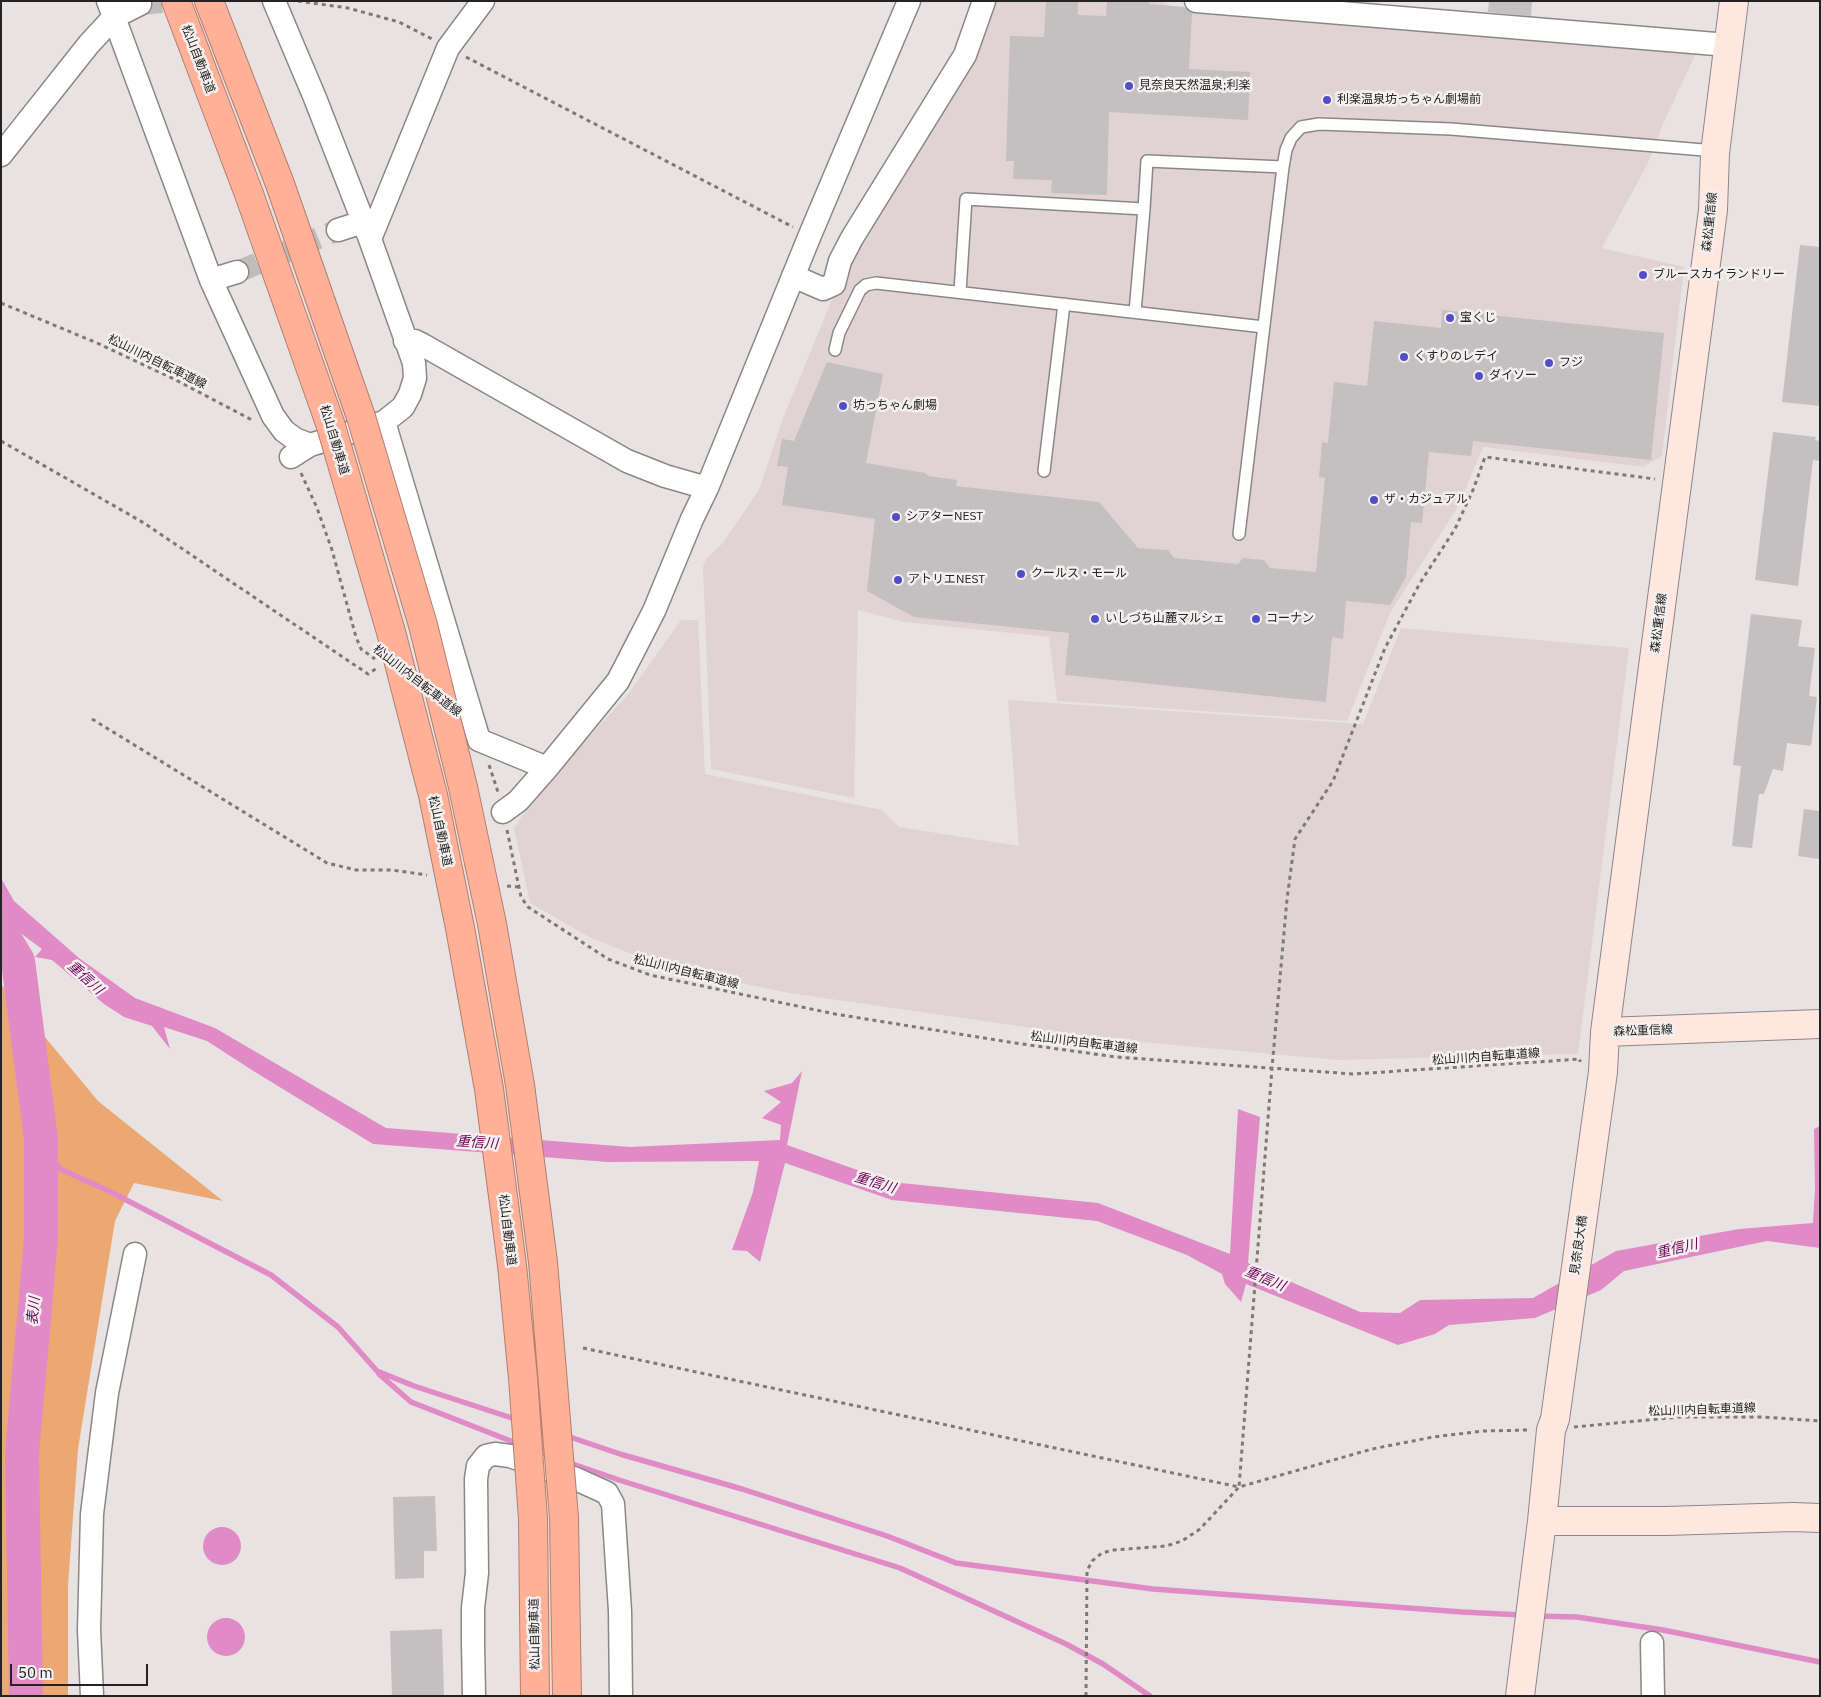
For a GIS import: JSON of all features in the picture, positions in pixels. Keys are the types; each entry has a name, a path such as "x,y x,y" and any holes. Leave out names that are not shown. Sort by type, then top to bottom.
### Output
{"highway":[{"name":"松山自動車道","path":"176,1 249,194 331,426 391,632 433,795 460,928 488,1089 512,1265 523,1378 533,1519 536,1696"},
{"path":"209,1 372,419 463,787 492,924 520,1085 543,1262 564,1518 567,1696"}],"main road":[{"name":"森松重信線","path":"1734,1 1716,151 1713,210 1605,1032 1820,1024"},
{"name":"見奈良大橋","path":"1520,1696 1542,1521 1548,1426 1591,1069 1605,1032"},
{"path":"1542,1521 1820,1518"}],"street":[{"path":"274,1 315,98 366,230 404,341 414,363 415,378 403,407 310,445 291,457"},
{"path":"366,230 448,48 483,1"},
{"path":"503,812 518,801 547,768 618,681 654,611 909,1"},
{"path":"793,276 823,290 834,284 840,261 852,238 965,55 984,1"},
{"path":"1196,1 1728,45"},
{"path":"1,155 89,44 111,9 140,4"},
{"path":"111,9 211,280 273,416 284,431 310,445"},
{"path":"338,230 366,230"},
{"path":"211,280 237,272"},
{"path":"404,341 415,341 423,345 627,461 665,476 706,488"},
{"path":"372,419 479,740 547,768"},
{"path":"92,1696 89,1630 92,1514 107,1393 135,1254"},
{"path":"474,1696 473,1608 477,1573 476,1479 478,1466 486,1456 495,1454 510,1456 576,1479 607,1493 613,1504 620,1611 621,1696"},
{"path":"1652,1643 1653,1696"}],"lane":[{"path":"1239,534 1283,167 1289,142 1300,127 1319,124 1451,129 1716,151"},
{"path":"1135,312 1147,161 1283,167"},
{"path":"960,292 966,198 1144,209"},
{"path":"835,350 839,333 860,290 866,285 876,283 1264,327"},
{"path":"1044,471 1064,304"}],"path":[{"path":"298,1 348,8 399,22 810,235"},
{"name":"松山川内自転車道線","path":"1,302 97,343 253,420"},
{"path":"1,441 144,523 368,674 382,665"},
{"name":"松山川内自転車道線","path":"291,457 304,479 317,508 332,550 361,649 377,661"},
{"path":"1086,1696 1087,1571 1092,1561 1102,1553 1114,1550 1166,1546 1182,1541 1200,1529 1239,1487 1272,1068 1287,899 1295,838 1333,782 1386,648 1420,583 1456,529 1486,457 1678,482"},
{"path":"92,719 326,863 356,870 392,870"},
{"name":"松山川内自転車道線","path":"479,740 494,777 521,897 528,907 608,959 650,975 834,1014 1116,1057 1353,1074 1580,1059 1591,1069"},
{"path":"583,1348 1239,1487"},
{"name":"松山川内自転車道線","path":"1239,1487 1372,1449 1433,1437 1483,1431 1680,1417 1763,1417 1820,1421"}],"shaded area":[{"path":"994,1 1161,1 1171,6 1369,21 1696,53 1663,124 1648,163 1602,248 1684,267 1662,456 1643,467 1483,447 1459,505 1390,613 1347,721 1057,701 1049,637 904,622 858,610 854,798 711,769 703,567 706,559 722,544 759,490 783,418 834,295 893,188 959,87 980,48"},
{"path":"681,620 698,620 705,774 882,810 899,827 1019,846 1008,700 1363,724 1401,628 1629,648 1578,1054 1338,1060 1109,1039 789,993 701,975 655,963 591,938 530,903 514,828 535,796 629,693"},
{"path":"1,984 98,1101 223,1201 134,1183 115,1221 78,1449 68,1586 68,1696 1,1696"}],"water":[{"name":"重信川","path":"1,878 14,901 79,958 135,998 215,1028 386,1128 630,1147 780,1140 781,1125 762,1118 781,1102 764,1091 792,1083 802,1071 787,1145 891,1182 1098,1203 1230,1254 1238,1109 1260,1117 1248,1263 1360,1312 1400,1313 1420,1300 1533,1298 1616,1251 1739,1229 1813,1223 1815,1188 1814,1129 1820,1126 1820,1248 1767,1241 1624,1271 1601,1290 1535,1318 1449,1325 1435,1334 1398,1345 1246,1284 1241,1302 1225,1284 1222,1274 1187,1255 1097,1221 892,1200 785,1163 760,1262 747,1251 732,1250 753,1192 759,1161 608,1162 373,1144 207,1041 164,1027 170,1049 152,1026 124,1017 104,1004 52,960 35,957 42,949 19,932 1,928"},
{"path":"222,1527 235,1533 241,1546 235,1559 222,1565 209,1559 203,1546 209,1533"},
{"path":"226,1618 239,1624 245,1637 239,1650 226,1656 213,1650 207,1637 213,1624"}],"building":[{"name":"見奈良天然温泉;利楽","path":"1046,1 1078,1 1078,15 1106,16 1107,1 1149,1 1149,4 1184,7 1192,13 1189,69 1250,72 1248,120 1109,112 1107,195 1051,193 1052,180 1013,179 1014,161 1006,161 1010,36 1044,37"},
{"path":"1489,1 1532,1 1531,16 1488,12"},
{"path":"1800,245 1820,247 1820,406 1782,402"},
{"path":"1442,310 1664,333 1651,460 1473,441 1471,456 1429,452 1422,523 1411,522 1406,577 1390,605 1346,601 1343,639 1332,637 1326,702 1065,675 1069,633 914,617 867,591 875,519 782,505 788,467 777,466 782,439 794,441 827,362 883,374 866,463 957,480 956,486 1099,502 1138,548 1168,550 1174,558 1238,564 1243,558 1264,560 1270,568 1316,572 1325,478 1319,477 1322,442 1328,443 1334,382 1367,386 1374,321 1441,328"},
{"path":"1773,432 1816,437 1815,440 1820,441 1820,461 1813,460 1798,586 1755,580"},
{"path":"1751,614 1802,620 1798,646 1815,648 1809,696 1817,697 1811,746 1787,743 1783,771 1773,769 1764,794 1759,794 1752,848 1732,846 1741,766 1733,765"},
{"path":"1804,809 1820,811 1820,859 1798,856"},
{"path":"435,1496 437,1551 424,1551 424,1578 395,1579 393,1497"},
{"path":"442,1629 444,1696 392,1696 390,1631"}],"waterway":[{"name":"表川","path":"1,933 18,961 41,1139 41,1238 22,1454 26,1696"},
{"path":"41,1139 60,1169 109,1191 271,1275 338,1327 377,1371 414,1386 518,1420"},
{"path":"379,1374 411,1402 521,1445"},
{"path":"564,1435 620,1454 742,1489 887,1536 956,1563 1153,1589 1522,1615"},
{"path":"567,1462 900,1568 1066,1644 1103,1664 1150,1696"},
{"path":"1536,1616 1577,1617 1663,1630 1820,1662"}],"tunnel":[{"path":"140,4 173,1"},
{"path":"237,272 338,230"}],"place":[{"name":"見奈良天然温泉;利楽","path":"1129,86"},
{"name":"利楽温泉坊っちゃん劇場前","path":"1327,100"},
{"name":"ブルースカイランドリー","path":"1643,275"},
{"name":"宝くじ","path":"1450,318"},
{"name":"くすりのレデイ","path":"1404,357"},
{"name":"フジ","path":"1549,363"},
{"name":"ダイソー","path":"1479,376"},
{"name":"坊っちゃん劇場","path":"843,406"},
{"name":"ザ・カジュアル","path":"1374,500"},
{"name":"シアターNEST","path":"896,517"},
{"name":"クールス・モール","path":"1021,574"},
{"name":"アトリエNEST","path":"898,580"},
{"name":"いしづち山麓マルシェ","path":"1095,619"},
{"name":"コーナン","path":"1256,619"}]}
